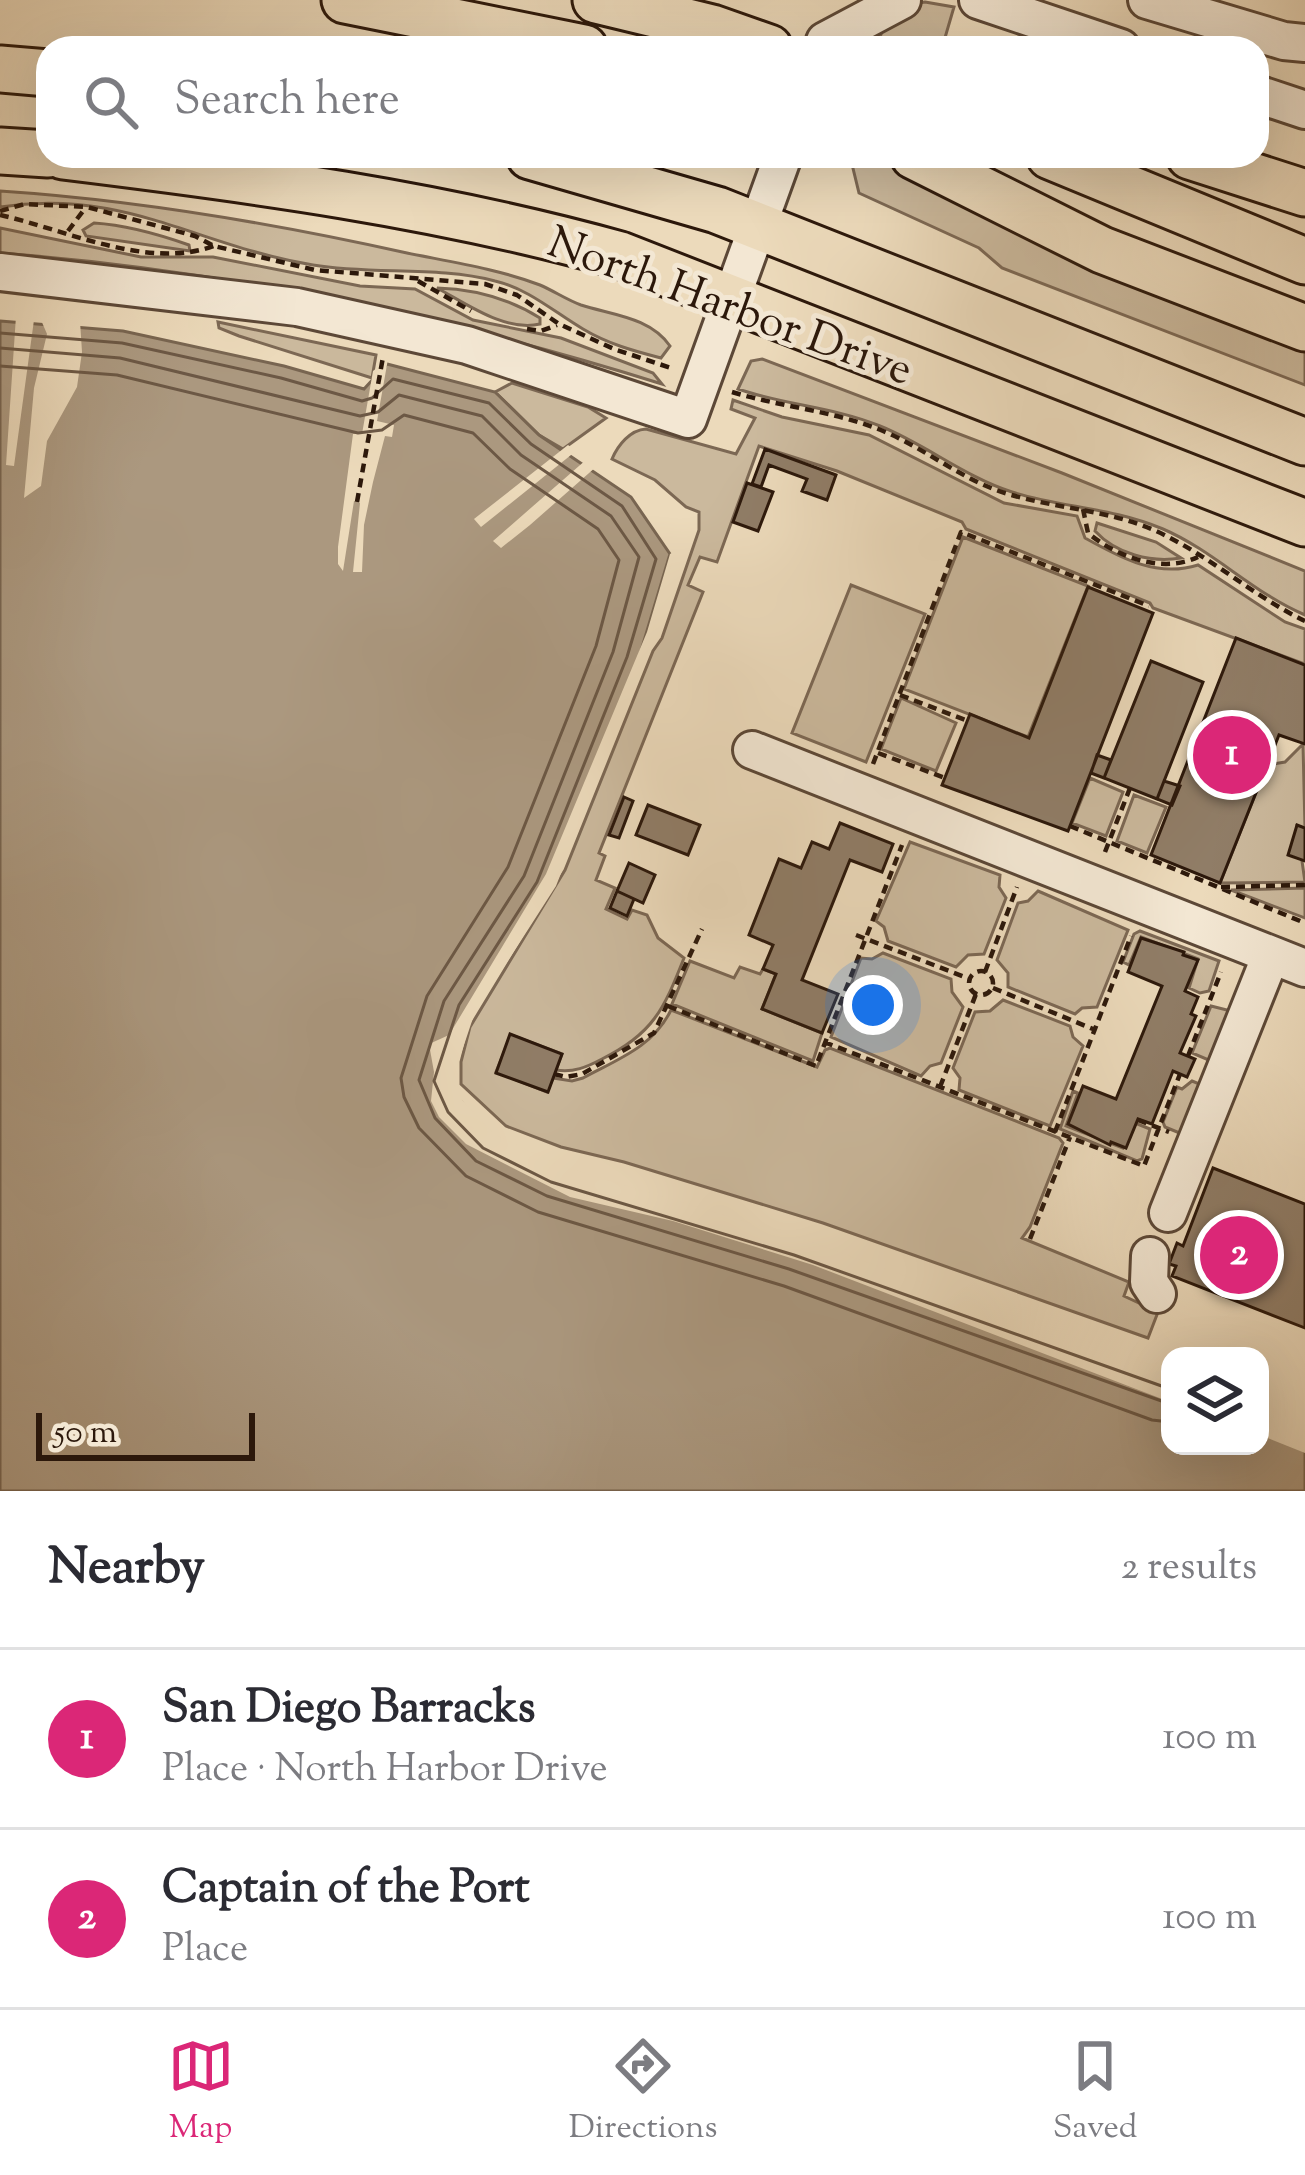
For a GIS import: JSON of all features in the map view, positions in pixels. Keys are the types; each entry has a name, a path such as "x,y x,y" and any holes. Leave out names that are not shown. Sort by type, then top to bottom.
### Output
{"main road":[{"path":"346,0 524,36"},
{"path":"596,0 758,36"},
{"path":"712,28 735,36"},
{"path":"0,69 36,72"},
{"path":"0,152 36,154"},
{"name":"North Harbor Drive","path":"160,168 258,180 522,228 620,255 1305,524"},
{"name":"North Harbor Drive","path":"574,168 758,225 1305,442"},
{"path":"938,168 1102,250 1305,328"},
{"path":"1079,168 1305,261"},
{"path":"1227,168 1305,193"}],"street":[{"path":"821,36 837,0"},
{"path":"835,36 902,0"},
{"path":"978,0 1085,36"},
{"path":"1147,0 1305,43"},
{"path":"1235,25 1305,18"},
{"path":"1269,98 1305,110"},
{"path":"0,272 297,308 467,345 688,418 778,168"},
{"path":"752,750 1288,961 1168,1213"},
{"path":"1150,1256 1149,1282 1157,1294"}],"path":[{"path":"0,213 26,205 87,207 195,236 214,246 315,270 484,284 517,295 559,324 614,350 804,412 842,417 885,432 958,474 998,490 1154,530 1266,602 1305,621"},
{"path":"68,231 87,207"},
{"path":"0,213 103,244 156,254 193,254 214,246"},
{"path":"413,278 478,315"},
{"path":"514,327 541,331 559,324"},
{"path":"357,502 388,328"},
{"path":"1083,509 1088,533 1118,552 1156,564 1184,564 1200,556"},
{"path":"863,794 962,532 1149,606"},
{"path":"900,695 968,721"},
{"path":"877,753 946,778"},
{"path":"1104,855 1130,788"},
{"path":"1070,826 1305,923"},
{"path":"668,1006 816,1066 904,840"},
{"path":"985,972 1018,884"},
{"path":"1216,887 1305,884"},
{"path":"554,1074 582,1074 646,1040 668,1006 702,928"},
{"path":"1054,1132 1132,931"},
{"path":"856,935 970,979 976,994 940,1087"},
{"path":"1188,1056 1225,964"},
{"path":"970,979 977,972 992,976 988,994 976,994"},
{"path":"993,988 1094,1030"},
{"path":"824,1042 1144,1166 1180,1074"},
{"path":"1030,1239 1070,1137"}],"shaded area":[{"path":"925,2 954,7 946,36 881,36 892,15"},
{"path":"853,168 931,168 1305,342 1305,385 1002,268 979,248 859,193"},
{"path":"0,191 204,214 491,270 641,323 670,346 661,358 612,343 530,295 495,281 313,265 123,212 45,203 0,207"},
{"path":"94,223 154,234 189,245 190,251 86,236 83,230"},
{"path":"0,228 141,257 213,257 360,286 415,289 473,320 561,338 653,373 662,384 500,338 335,300 168,271 0,253"},
{"path":"437,288 503,300 540,318 540,324 500,320"},
{"path":"218,322 376,355 372,378 239,336 219,328"},
{"path":"762,359 1305,571 1305,615 1163,529 1012,492 880,426 738,389 751,361"},
{"path":"512,383 588,407 606,418 563,449 539,435 495,392"},
{"path":"733,400 782,417 869,435 1004,503 1077,516 1085,538 1140,564 1168,569 1198,565 1285,622 1305,629 1305,664 1153,608 837,471 759,446 717,562 700,557 688,585 703,592 599,853 605,856 596,880 615,888 606,909 627,919 632,910 647,915 658,938 684,958 677,976 655,1018 619,1050 580,1069 556,1070 562,1054 511,1035 496,1072 547,1092 553,1078 583,1078 633,1051 655,1034 671,1010 817,1067 830,1048 1059,1138 1063,1143 1022,1238 1129,1282 1124,1296 1158,1312 1148,1338 823,1223 561,1147 506,1126 461,1084 470,1027 565,870 662,638 699,530 699,512 686,507 655,480 612,459 625,439 646,429 736,454 755,418 731,409"},
{"path":"1097,523 1156,542 1181,558 1146,558 1124,551 1095,531"},
{"path":"963,537 1088,586 1028,737 904,689"},
{"path":"851,585 925,614 866,762 792,733"},
{"path":"901,698 956,723 936,771 881,749"},
{"path":"1303,744 1305,828 1297,826 1305,882 1220,883 1267,765 1285,762"},
{"path":"1090,778 1123,792 1106,836 1072,823"},
{"path":"1134,795 1166,807 1147,853 1117,841"},
{"path":"910,842 1000,875 999,887 1006,898 984,954 968,955 956,967 888,941 884,927 876,921"},
{"path":"1305,888 1305,918 1231,890"},
{"path":"1038,891 1128,930 1097,1007 1075,1014 1008,987 1008,973 997,960 1018,903"},
{"path":"1140,931 1219,961 1209,991 1189,988 1198,959 1141,937 1129,965 1123,962 1134,934"},
{"path":"883,953 951,979 952,992 963,1007 941,1063 921,1076 831,1037 861,958"},
{"path":"690,961 734,978 740,967 776,974 762,1009 822,1033 813,1061 672,1004"},
{"path":"1003,1000 1070,1026 1083,1046 1050,1126 959,1090 960,1078 953,1068 975,1012 990,1011"},
{"path":"1211,1006 1231,1011 1211,1061 1192,1053"},
{"path":"1192,1081 1202,1085 1182,1134 1163,1122 1177,1087 1182,1089"},
{"path":"1073,1091 1078,1093 1066,1126 1123,1148 1135,1123 1150,1129 1142,1159 1060,1129"}],"water":[{"path":"0,321 123,331 284,366 364,389 387,364 495,392 539,435 631,497 670,554 638,661 548,888 469,1010 446,1082 490,1139 556,1171 1161,1375 1161,1455 1269,1455 1269,1416 1305,1430 1305,1491 0,1491"}],"pier":[{"path":"16,316 34,320 14,466 6,465"},
{"path":"41,320 80,321 82,352 77,387 47,441 41,486 24,498 34,388 47,334"},
{"path":"388,359 377,421 394,425 392,437 385,436 373,482 364,525 362,572 353,572 360,503 354,501 343,571 338,547 353,434 362,434 373,371"},
{"path":"568,445 576,451 481,527 474,519"},
{"path":"587,459 597,466 530,525 501,548 493,541"},
{"path":"675,551 644,663 556,886 475,1012 452,1081 463,1101 494,1134 558,1165 800,1238 1161,1369 1161,1399 813,1265 673,1221 570,1197 466,1144 439,1117 431,1101 434,1072 429,1044 449,1035 546,874 647,632 670,554"},
{"path":"1269,1410 1305,1423 1305,1453 1269,1439"}],"building":[{"path":"765,449 836,475 827,500 802,491 807,479 769,465 761,487 752,484"},
{"path":"747,483 773,492 758,531 733,522"},
{"path":"1088,587 1153,613 1068,831 942,785 970,714 1029,738"},
{"path":"1236,638 1305,665 1305,744 1279,735 1220,883 1151,855"},
{"path":"1151,661 1203,682 1157,799 1104,778"},
{"path":"1097,755 1111,760 1104,778 1091,773"},
{"path":"1164,781 1180,786 1172,805 1157,799"},
{"path":"624,797 633,801 619,838 609,835"},
{"path":"648,805 700,825 688,855 636,835"},
{"path":"840,823 893,844 882,872 850,860 802,980 838,994 822,1033 762,1009 776,974 763,969 773,945 749,935 779,859 801,868 812,842 829,849"},
{"path":"1297,825 1305,828 1305,861 1288,855"},
{"path":"629,863 655,875 643,903 617,891"},
{"path":"617,891 634,899 627,916 610,908"},
{"path":"1141,938 1198,960 1185,991 1198,997 1191,1014 1196,1016 1180,1053 1195,1059 1187,1077 1173,1071 1152,1124 1138,1119 1126,1148 1068,1124 1083,1086 1116,1099 1162,986 1128,972"},
{"path":"510,1034 562,1054 548,1092 496,1073"},
{"path":"1213,1168 1305,1204 1305,1328 1172,1276 1176,1266 1169,1264 1177,1243 1183,1246"}],"place":[{"name":"San Diego Barracks","path":"1232,755"},
{"name":"Captain of the Port","path":"1239,1255"}]}
